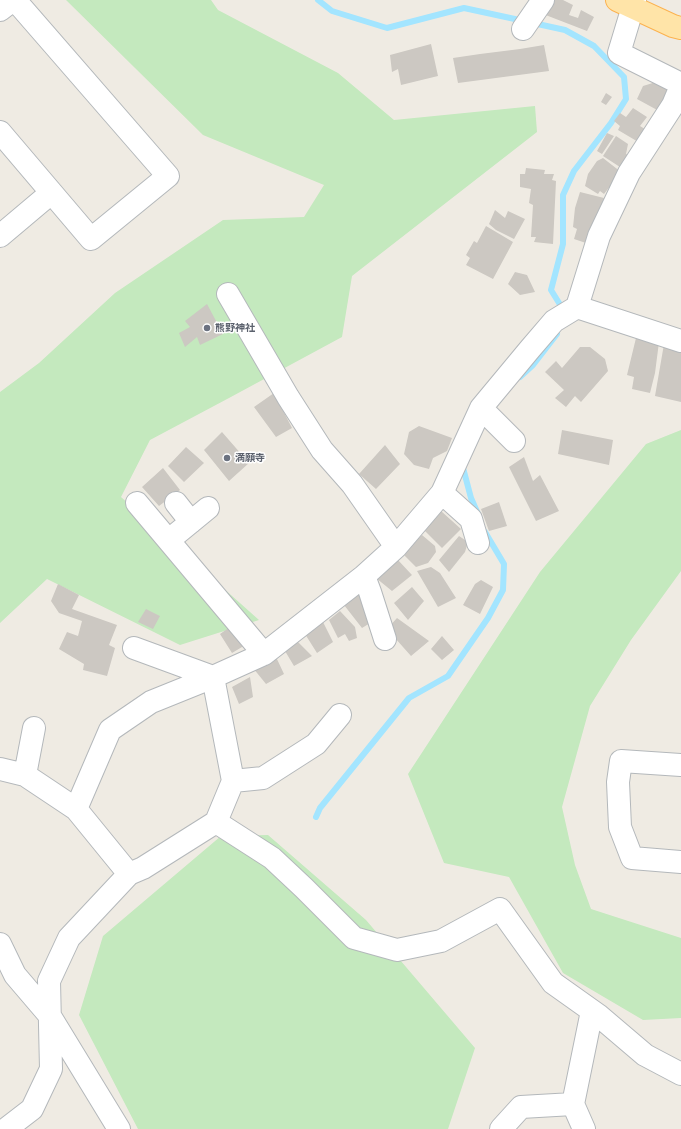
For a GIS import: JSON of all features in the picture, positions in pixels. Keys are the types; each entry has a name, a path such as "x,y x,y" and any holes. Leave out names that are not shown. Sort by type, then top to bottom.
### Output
{"main road":[{"path":"628,2 681,28"}],"street":[{"path":"0,10 14,0 168,176 91,239 0,132"},
{"path":"523,29 543,0"},
{"path":"76,809 110,730 151,702 264,654 364,576 396,547 442,493 482,408 554,321 577,307 599,236 625,180 673,105 681,85 619,53 628,2"},
{"path":"0,236 51,193"},
{"path":"228,294 288,397 322,450 352,484 396,547"},
{"path":"577,307 681,341"},
{"path":"482,408 514,441"},
{"path":"442,493 471,519 478,543"},
{"path":"137,503 264,654"},
{"path":"176,503 191,522"},
{"path":"169,540 208,508"},
{"path":"364,576 385,639"},
{"path":"134,648 213,676"},
{"path":"6,1129 32,1109 51,1069 48,981 69,938 129,874 143,868 216,822 233,781 213,676"},
{"path":"233,781 263,778 316,744 340,715"},
{"path":"25,775 34,728"},
{"path":"681,765 621,761 618,782 620,827 632,858 681,862"},
{"path":"0,769 25,775 76,809 129,874"},
{"path":"216,822 272,858 354,938 397,950 441,941 500,909 553,983 592,1011 645,1055 681,1074"},
{"path":"0,944 15,975 50,1016 119,1129"},
{"path":"584,1129 573,1104 592,1011"},
{"path":"501,1129 521,1107 573,1104"}],"green space":[{"path":"66,0 211,0 218,10 338,73 394,120 535,106 537,132 352,276 342,337 150,440 121,497 259,620 180,645 47,579 0,623 0,392 39,363 115,293 223,220 304,217 324,185 203,135"},
{"path":"681,430 681,571 631,640 590,706 562,807 575,865 591,909 681,938 681,1018 643,1020 563,973 509,877 444,863 408,774 540,572 646,444"},
{"path":"268,835 366,920 475,1048 448,1129 138,1129 79,1015 103,936 221,836"}],"building":[{"path":"552,0 563,0 573,5 569,15 578,18 581,10 594,17 587,31 543,14"},
{"path":"431,44 438,76 401,85 398,69 392,72 390,55"},
{"path":"544,45 549,71 458,83 453,58"},
{"path":"656,82 669,90 659,111 637,99 643,86"},
{"path":"606,93 612,97 606,105 601,102"},
{"path":"633,108 647,117 640,126 648,131 640,143 618,130 620,126 614,121 620,113 626,117"},
{"path":"607,133 614,136 602,154 597,151"},
{"path":"616,136 628,144 626,154 632,156 623,169 603,156"},
{"path":"603,158 621,172 604,194 600,191 598,194 585,186 588,174 597,161"},
{"path":"526,168 545,170 544,174 554,174 552,180 556,181 553,244 534,242 536,237 531,237 533,205 529,203 531,189 520,187 520,174 525,174"},
{"path":"580,192 604,198 597,227 589,244 574,239 577,229 573,227 575,208"},
{"path":"495,210 505,218 508,211 525,219 514,239 496,230 489,224"},
{"path":"486,226 513,242 493,279 466,265 470,258 466,255 474,241 477,243"},
{"path":"515,272 527,275 535,292 520,295 508,284"},
{"path":"207,304 223,334 200,345 197,337 185,347 179,333 190,327 185,321"},
{"path":"636,338 659,342 655,373 650,393 632,389 634,377 627,375"},
{"path":"664,344 681,349 681,402 655,396"},
{"path":"580,347 590,347 605,359 608,371 581,402 575,396 566,407 555,398 564,390 545,372 556,361 562,368"},
{"path":"274,393 292,428 276,437 254,407"},
{"path":"419,426 452,438 447,451 433,458 429,469 414,465 404,454 409,432"},
{"path":"562,430 613,440 609,465 558,454"},
{"path":"222,432 249,463 229,481 204,450"},
{"path":"385,445 400,464 376,489 359,474"},
{"path":"186,447 204,463 184,482 168,466"},
{"path":"524,457 533,481 540,475 559,511 536,521 509,467"},
{"path":"163,468 180,490 159,506 142,487"},
{"path":"499,502 507,526 489,531 481,509"},
{"path":"441,511 461,529 442,548 424,530"},
{"path":"422,535 435,546 436,552 428,563 416,567 403,554"},
{"path":"459,536 468,542 465,552 449,572 439,560"},
{"path":"397,559 412,575 392,591 376,578"},
{"path":"431,567 440,573 456,598 438,607 417,571"},
{"path":"481,580 493,587 480,614 463,605 475,584"},
{"path":"58,584 79,595 72,609 117,625 109,645 115,648 107,676 83,670 84,664 59,649 67,632 78,636 82,621 59,613 51,601"},
{"path":"412,587 424,601 408,620 394,603"},
{"path":"359,594 374,611 375,620 362,628 344,605"},
{"path":"146,609 160,616 153,629 138,622"},
{"path":"340,611 355,627 357,638 349,641 345,634 338,638 329,620"},
{"path":"397,618 429,641 411,656 387,629"},
{"path":"323,622 333,642 317,653 305,634"},
{"path":"233,625 247,644 232,653 220,634"},
{"path":"442,636 454,650 442,660 431,649"},
{"path":"297,641 312,656 294,666 285,651"},
{"path":"276,657 284,674 266,684 253,668"},
{"path":"250,677 253,697 239,704 232,687"}],"waterway":[{"path":"318,0 332,11 387,28 464,8 524,21"},
{"path":"533,23 565,30 594,46 624,77 626,99 611,123 574,171 563,195 563,244 551,290 564,311"},
{"path":"520,377 533,365 557,334"},
{"path":"462,464 471,498 478,514"},
{"path":"316,817 320,808 409,698 448,676 488,618 503,590 504,564 485,532"}],"place":[{"name":"熊野神社","path":"207,328"},
{"name":"満願寺","path":"227,458"}]}
